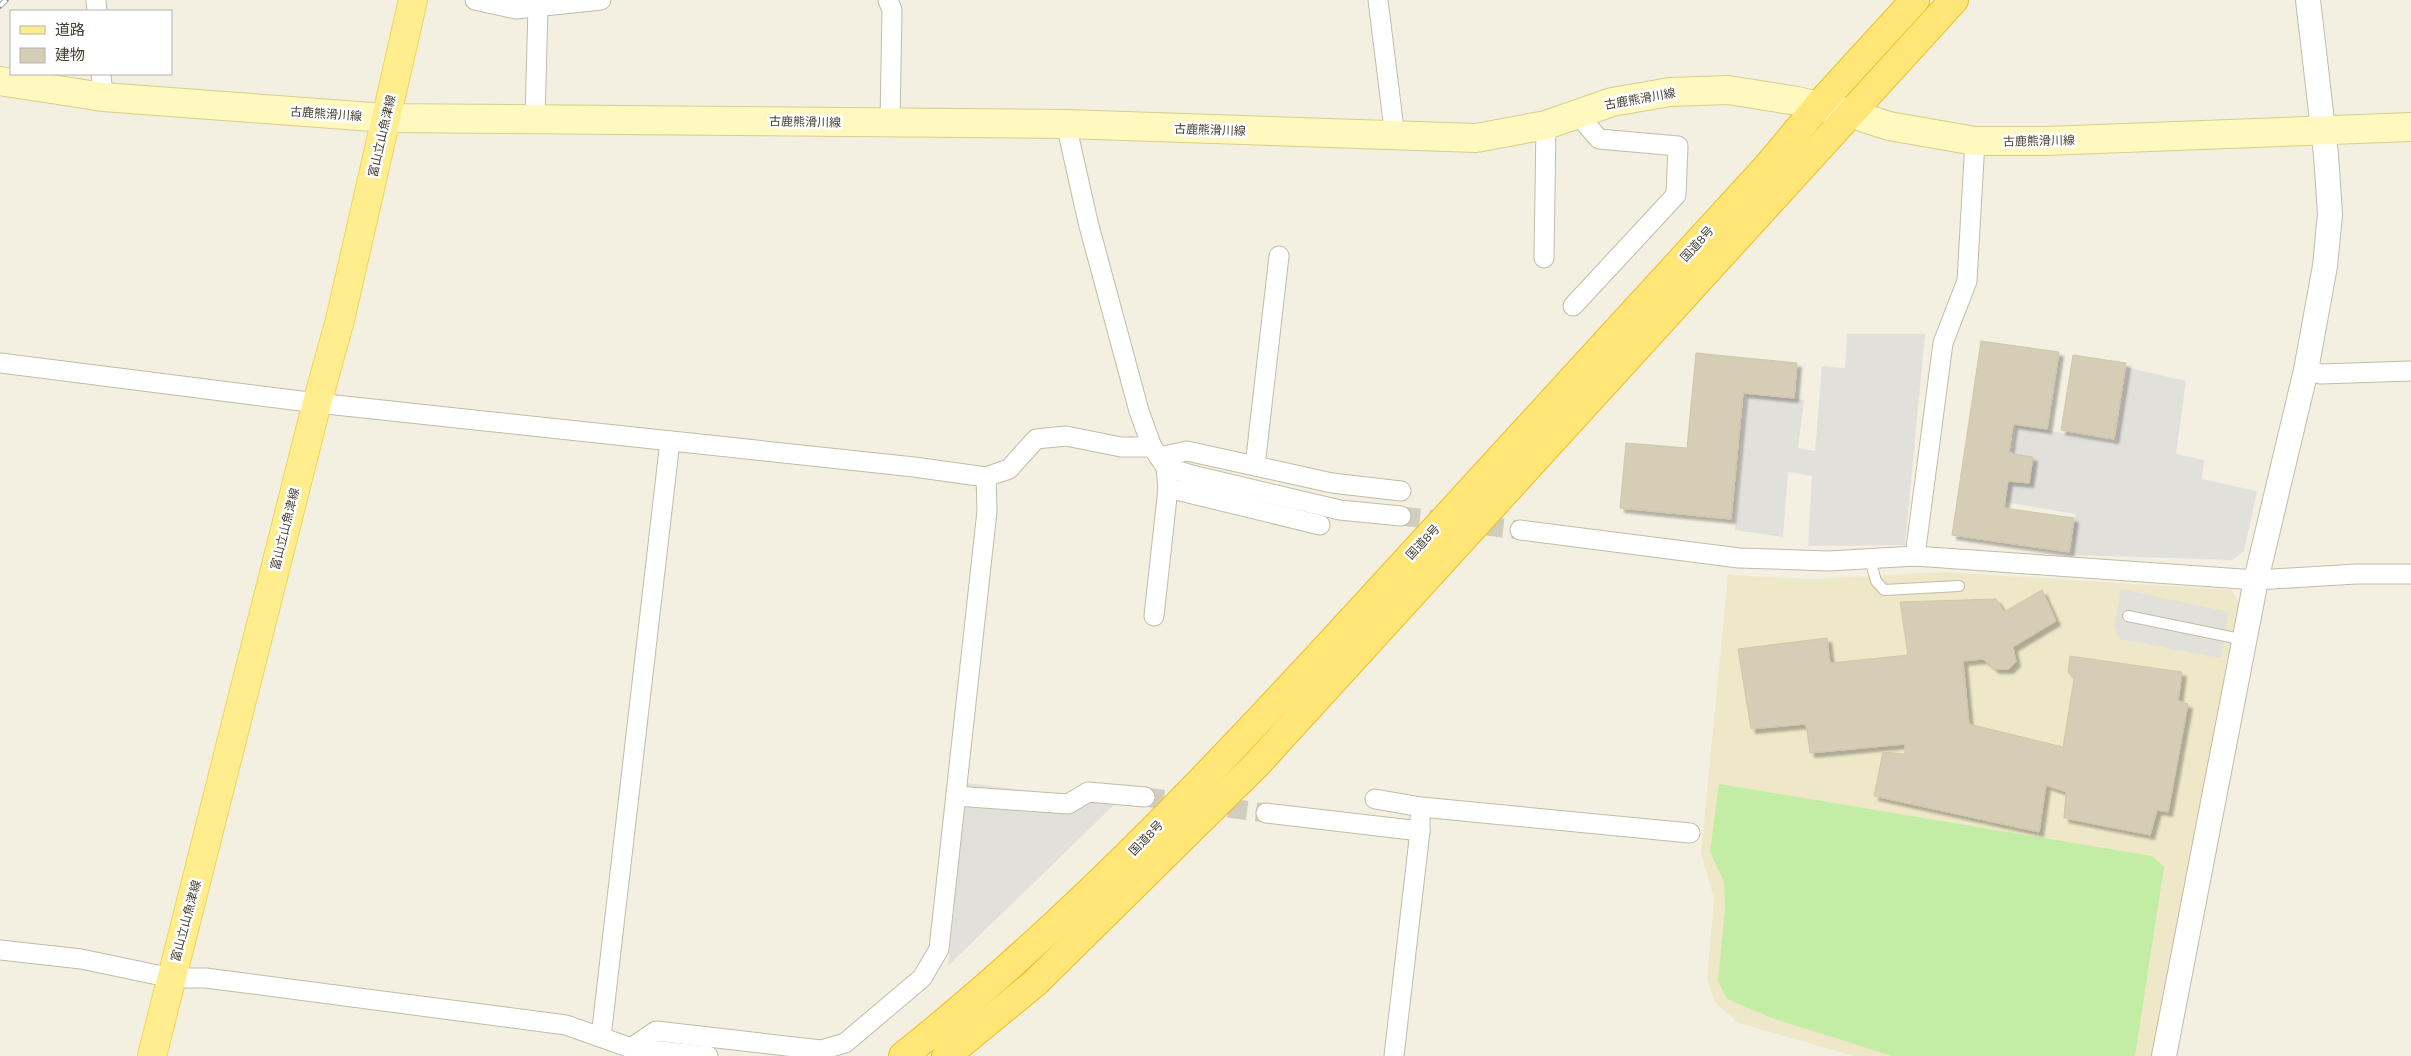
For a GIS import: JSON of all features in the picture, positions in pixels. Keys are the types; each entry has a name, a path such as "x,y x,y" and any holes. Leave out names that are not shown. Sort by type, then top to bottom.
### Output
{"highway":[{"name":"国道8号","path":"903,1056 998,978 1145,839 1272,707 1766,168 1818,106 1914,0"},
{"name":"国道8号","path":"946,1056 1035,983 1258,763 1954,0"}],"main road":[{"name":"富山立山魚津線","path":"152,1056 316,403 340,320 413,0"},
{"name":"古鹿熊滑川線","path":"0,81 102,86 386,118 1066,124 1395,137 1476,138 1546,125 1612,102 1679,92 1728,90 1850,113 1889,126 1975,141 2046,141 2411,128"}],"street":[{"path":"475,0 516,9 601,0"},
{"path":"888,0 892,10 890,123"},
{"path":"1378,0 1395,137"},
{"path":"2164,1056 2256,580 2306,370 2325,266 2330,214 2324,131 2308,0"},
{"path":"535,119 538,7"},
{"path":"1573,306 1676,195 1678,146 1599,138 1578,115"},
{"path":"1066,124 1088,222 1138,411 1159,457 1168,488 1154,616"},
{"path":"1544,258 1546,125"},
{"path":"1915,556 1943,343 1967,282 1975,141"},
{"path":"1255,466 1279,256"},
{"path":"0,363 316,403 914,467 986,477 1009,469 1036,439 1066,436 1159,457 1192,476 1340,510 1401,516"},
{"path":"2306,370 2321,374 2411,371"},
{"path":"601,1037 670,441"},
{"path":"1159,457 1187,451 1332,483 1401,491"},
{"path":"631,1048 656,1031 820,1050 845,1043 922,978 939,949 987,511 986,477"},
{"path":"1168,488 1320,525"},
{"path":"1520,530 1739,558 1829,561 1915,556 2256,580 2356,574 2411,574"},
{"path":"956,796 1068,804 1088,792 1145,797"},
{"path":"1375,800 1421,807 1690,833"},
{"path":"1394,1056 1420,831 1421,807"},
{"path":"1266,814 1420,831"},
{"path":"0,950 81,959 172,978 206,978 556,1023 631,1048 708,1056"}],"lane":[{"path":"1870,559 1876,581 1884,590 1959,586"},
{"path":"2128,616 2245,640"}],"shaded area":[{"path":"1847,334 1925,334 1905,545 1808,546 1812,476 1788,472 1783,537 1735,530 1747,394 1804,400 1798,448 1815,451 1822,366 1845,368"},
{"path":"2129,368 2186,381 2176,454 2204,460 2202,479 2257,491 2244,551 2232,560 2072,555 2075,514 2005,502 2008,481 2029,483 2033,457 2013,454 2016,425 2117,442"},
{"path":"1943,572 2232,590 2240,606 2152,1056 1854,1056 1739,1023 1715,1003 1707,979 1714,899 1701,853 1728,575 1811,579"},
{"path":"2121,589 2229,612 2221,658 2119,639 2114,627"},
{"path":"967,783 1117,802 948,966"}],"green space":[{"path":"1719,784 2152,856 2164,867 2135,1056 1892,1056 1772,1018 1727,999 1718,981 1725,909 1724,882 1710,852"}],"building":[{"path":"1981,341 2059,352 2047,429 2013,424 2009,453 2033,457 2029,483 2008,481 2004,508 2074,518 2069,552 1952,535"},
{"path":"1696,353 1797,363 1794,398 1743,393 1731,519 1620,508 1626,443 1687,448"},
{"path":"2073,355 2126,363 2114,439 2061,430"},
{"path":"2042,590 2056,621 2013,647 2016,662 2009,669 1995,669 1983,659 1963,661 1969,724 2063,747 2074,679 2068,672 2070,656 2182,672 2178,701 2188,704 2168,812 2157,810 2150,835 2064,818 2066,792 2046,785 2039,832 1874,796 1883,752 1905,754 1905,744 1810,753 1806,724 1751,729 1738,649 1827,638 1830,663 1908,655 1900,602 1996,599 2004,612"}],"tunnel":[{"path":"1401,516 1520,530"},
{"path":"1145,797 1266,813"}],"railway":[{"path":"0,6 6,0"}]}
